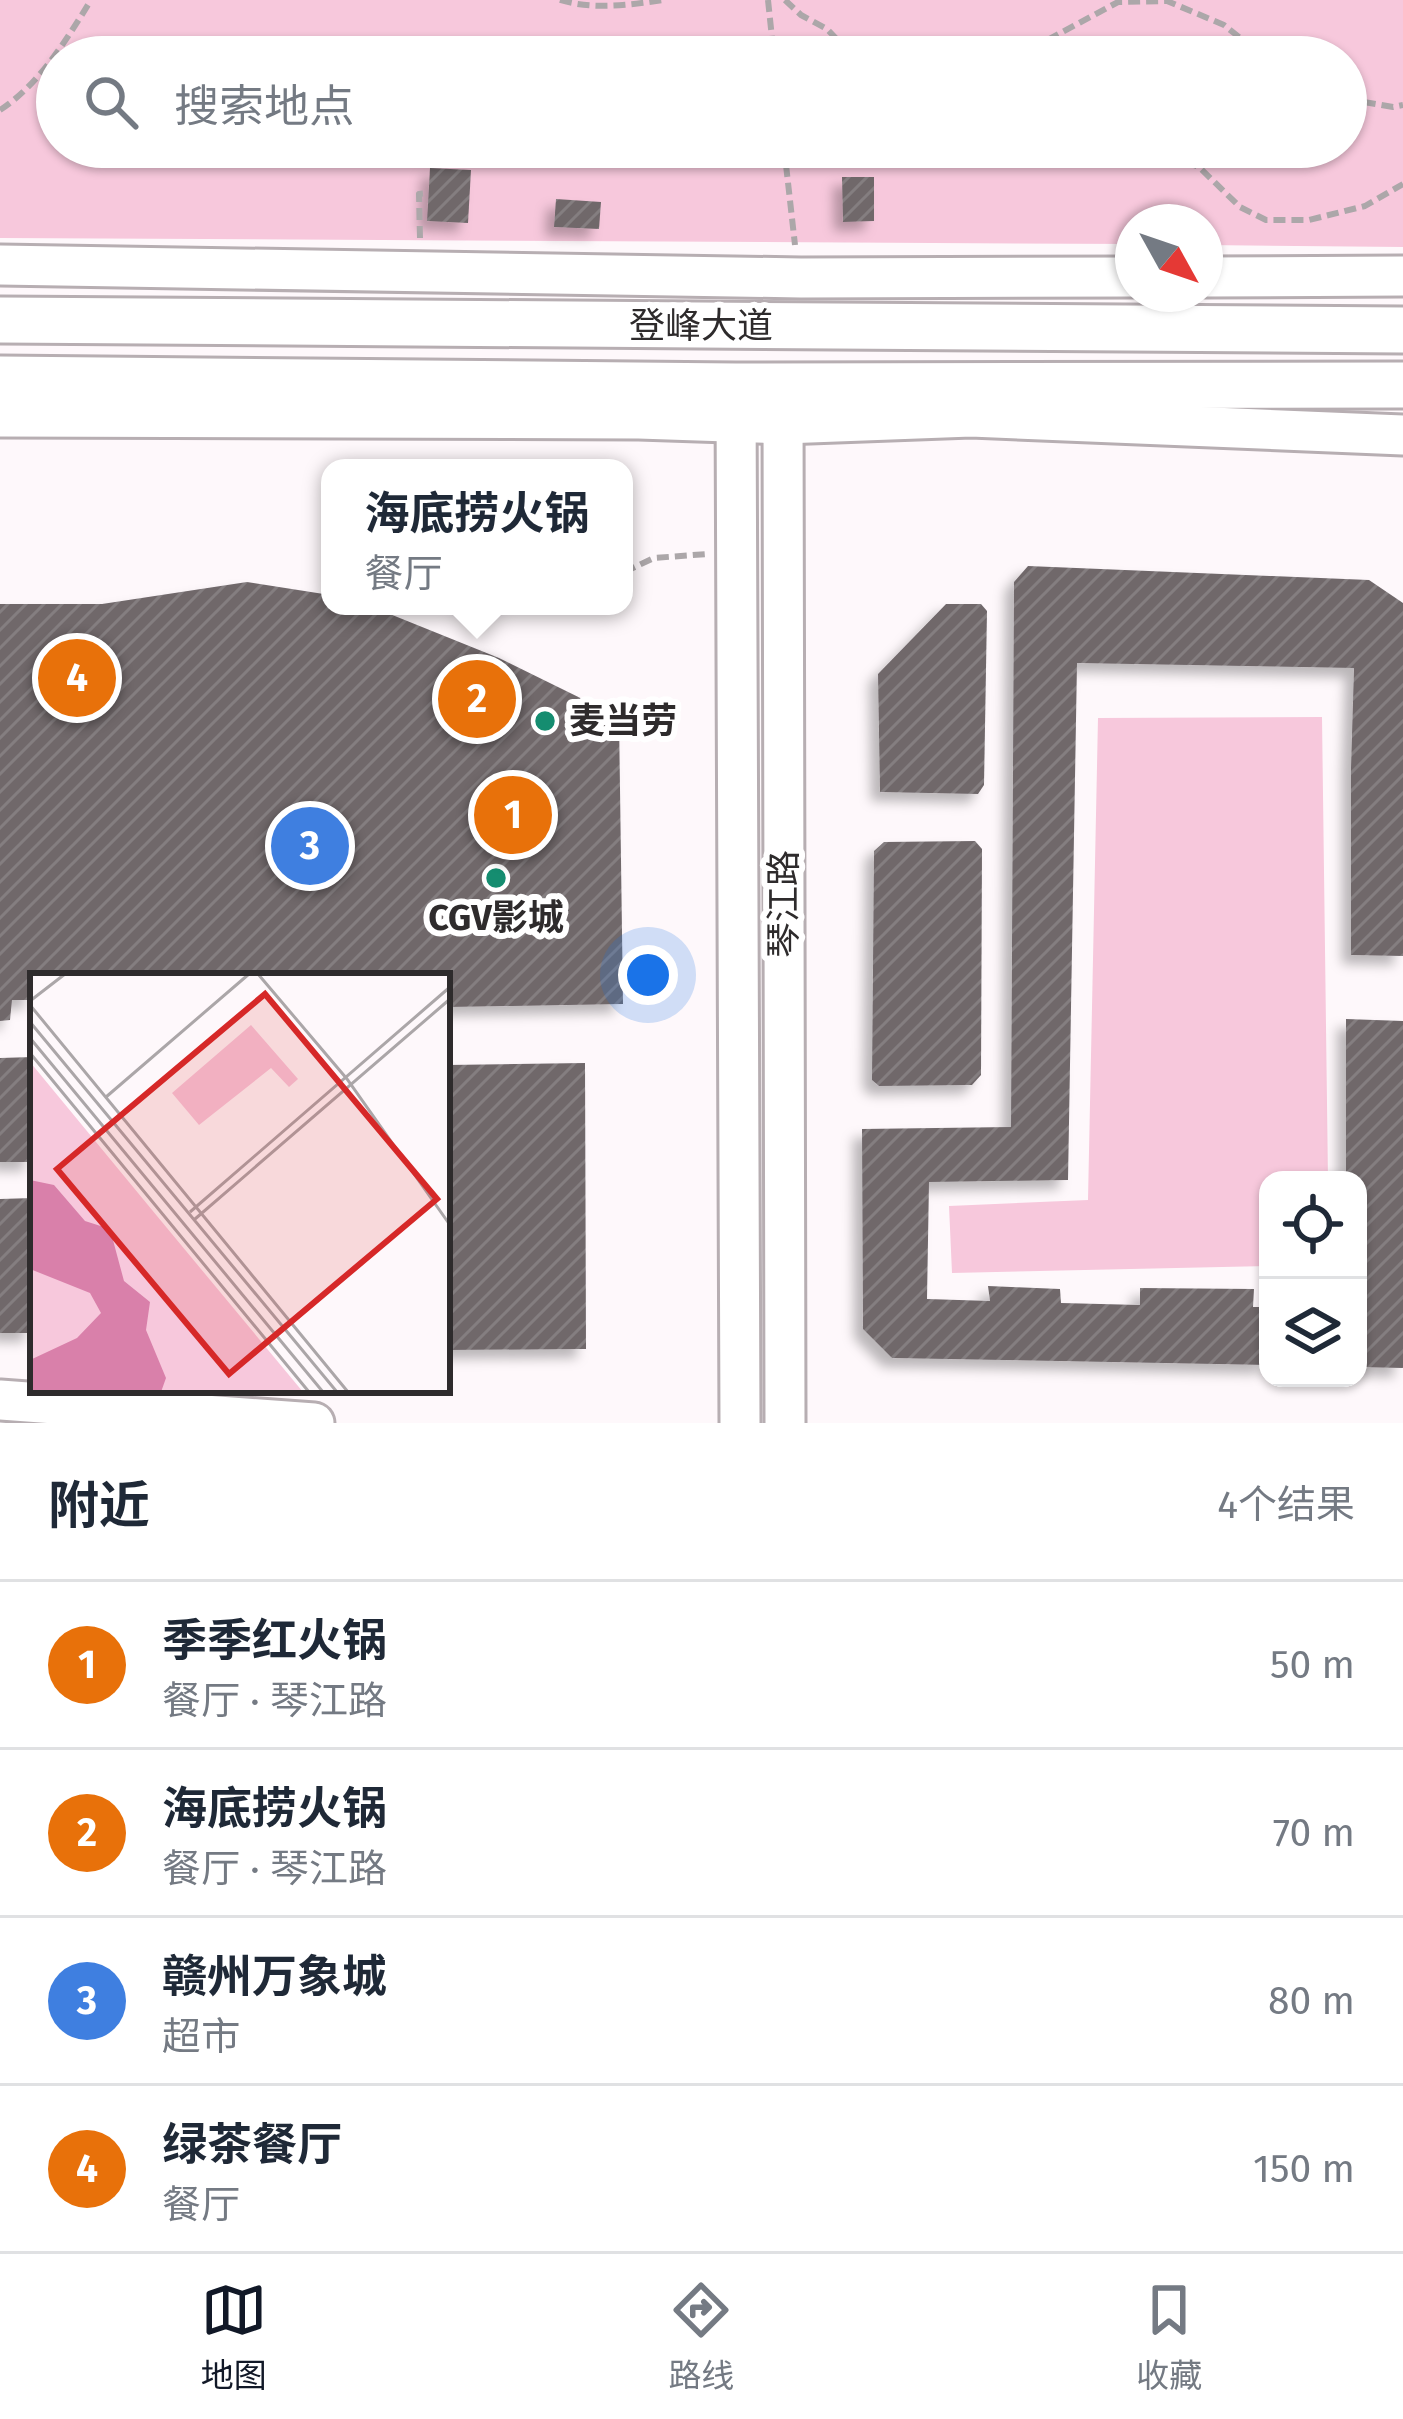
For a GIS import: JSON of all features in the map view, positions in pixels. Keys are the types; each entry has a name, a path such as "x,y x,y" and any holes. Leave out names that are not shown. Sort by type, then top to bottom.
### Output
{"main road":[{"name":"登峰大道","path":"0,320 1403,329"},
{"name":"登峰大道","path":"0,380 736,405 1403,385"}],"street":[{"path":"0,265 801,278 1115,277"},
{"path":"1223,277 1403,276"},
{"path":"0,417 616,418 736,405"},
{"name":"琴江路","path":"736,405 740,1423"},
{"path":"783,405 1403,435"},
{"name":"琴江路","path":"783,405 785,1423"},
{"path":"0,1400 314,1423"}],"path":[{"path":"68,36 91,0"},
{"path":"560,0 579,6 663,0"},
{"path":"768,0 772,36"},
{"path":"785,0 834,36"},
{"path":"1055,36 1118,2 1167,1 1224,25 1238,36"},
{"path":"0,110 36,75"},
{"path":"1367,103 1403,105"},
{"path":"787,168 801,278"},
{"path":"1201,168 1240,207 1266,220 1309,220 1365,206 1403,184"},
{"path":"421,254 419,194 429,193"},
{"path":"633,568 654,558 713,554"}],"shaded area":[{"path":"0,0 1403,0 1403,247 1223,245 1223,204 1115,204 1115,244 0,238"},
{"path":"1322,717 1328,1171 1259,1171 1259,1266 952,1273 949,1206 1088,1200 1098,718"}],"building":[{"path":"430,168 471,170 468,223 427,221"},
{"path":"842,177 874,177 874,221 843,222"},
{"path":"556,199 601,202 599,229 554,227"},
{"path":"1028,566 1369,580 1403,603 1403,956 1351,955 1354,668 1077,663 1068,1180 929,1182 927,1299 990,1301 988,1286 1060,1289 1061,1303 1140,1305 1140,1288 1254,1289 1253,1307 1259,1307 1259,1365 892,1358 863,1329 862,1129 1011,1127 1014,582"},
{"path":"247,582 321,594 321,615 392,615 499,658 619,717 623,1004 450,1007 450,973 30,973 30,1000 12,1000 10,1020 0,1021 0,604 102,604"},
{"path":"946,604 981,604 987,611 984,785 978,794 880,792 878,674"},
{"path":"975,841 982,849 981,1075 972,1085 879,1086 872,1080 874,851 884,842"},
{"path":"1346,1019 1403,1021 1403,1368 1367,1367 1367,1171 1346,1171"},
{"path":"30,1057 30,1162 0,1162 0,1058"},
{"path":"585,1063 586,1349 450,1350 450,1065"},
{"path":"30,1198 30,1333 0,1333 0,1199"}],"place":[{"name":"绿茶餐厅","path":"77,678"},
{"name":"海底捞火锅","path":"477,699"},
{"name":"麦当劳","path":"545,721"},
{"name":"季季红火锅","path":"513,815"},
{"name":"赣州万象城","path":"310,846"},
{"name":"CGV影城","path":"496,878"}]}
